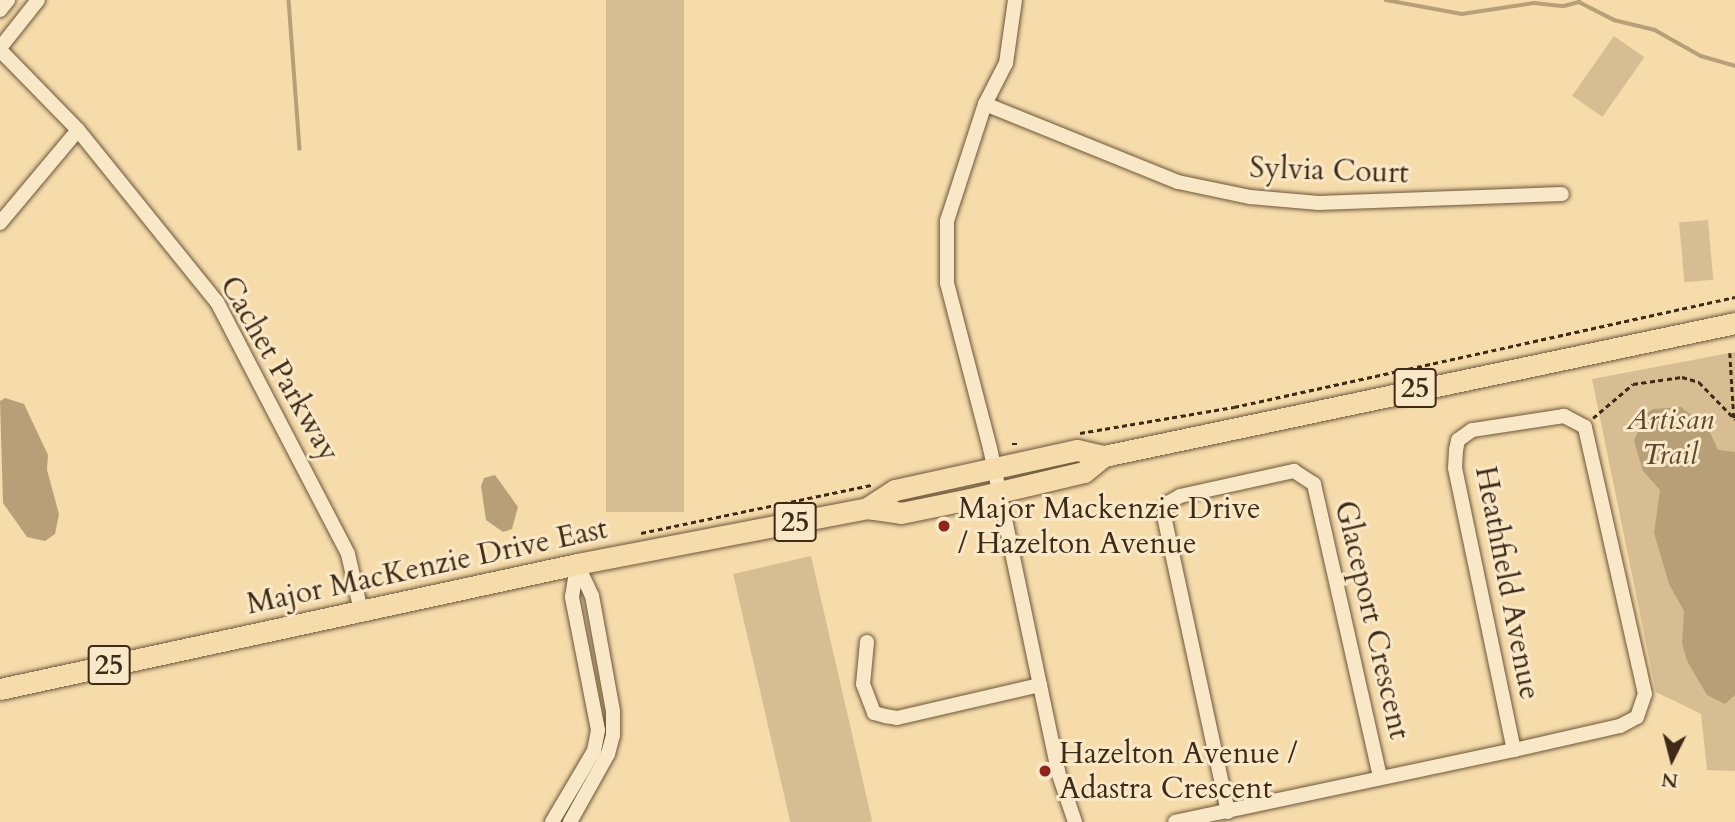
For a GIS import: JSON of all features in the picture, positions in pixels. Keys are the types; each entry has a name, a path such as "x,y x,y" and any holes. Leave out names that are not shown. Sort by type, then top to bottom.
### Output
{"main road":[{"name":"Major MacKenzie Drive East","path":"867,509 895,490 994,468 1077,450 1104,456 1732,321"},
{"name":"Major MacKenzie Drive East","path":"0,689 577,564 867,509 901,513 1084,472 1104,456"}],"street":[{"path":"0,10 8,0"},
{"path":"0,49 38,0"},
{"path":"1015,0 1006,63 985,104 947,221 947,283 994,468 1063,794 1075,822"},
{"name":"Cachet Parkway","path":"0,49 78,130 217,302 348,554 360,611"},
{"name":"Sylvia Court","path":"985,104 1178,182 1250,197 1320,203 1562,194"},
{"path":"0,223 78,130"},
{"name":"Heathfield Avenue","path":"1514,750 1455,468 1458,440 1472,430 1564,416 1585,427"},
{"path":"1175,822 1620,726 1637,717 1645,694 1585,427"},
{"name":"Glaceport Crescent","path":"1228,812 1164,516 1168,503 1180,496 1294,471 1314,484 1380,777"},
{"path":"570,822 608,754 613,711 591,593 577,564"},
{"path":"552,822 594,751 597,714 572,597 577,564"},
{"path":"867,642 863,684 874,713 885,716 897,718 1040,685"},
{"path":"597,714 613,711"}],"path":[{"path":"1069,435 1234,407 1735,297"},
{"path":"1730,353 1735,419"},
{"path":"1585,427 1633,384 1682,377 1699,382 1735,419"},
{"path":"1012,444 1031,442"}],"green space":[{"path":"606,0 684,0 684,512 606,512"},
{"path":"1614,36 1644,57 1602,117 1572,96"},
{"path":"1708,220 1713,280 1684,282 1679,223"},
{"name":"Artisan Trail","path":"1735,352 1735,771 1707,770 1701,714 1656,692 1592,379"},
{"path":"811,556 872,821 790,822 733,574"}],"shaded area":[{"path":"5,398 24,404 48,455 47,470 59,514 55,534 45,541 27,537 3,503 0,401"},
{"path":"1681,407 1708,428 1718,450 1735,452 1735,695 1725,704 1707,695 1687,661 1682,643 1684,611 1669,584 1654,533 1660,490 1643,471 1634,441 1645,414 1653,409"},
{"path":"495,475 518,507 512,529 503,532 486,520 481,486 484,478"}],"waterway":[{"path":"289,0 300,149"},
{"path":"1386,0 1462,14 1534,3 1564,6 1579,2 1614,20 1655,30 1701,56 1735,66"}],"place":[{"name":"Major Mackenzie Drive / Hazelton Avenue","path":"944,526"},
{"name":"Hazelton Avenue / Adastra Crescent","path":"1045,771"}]}
